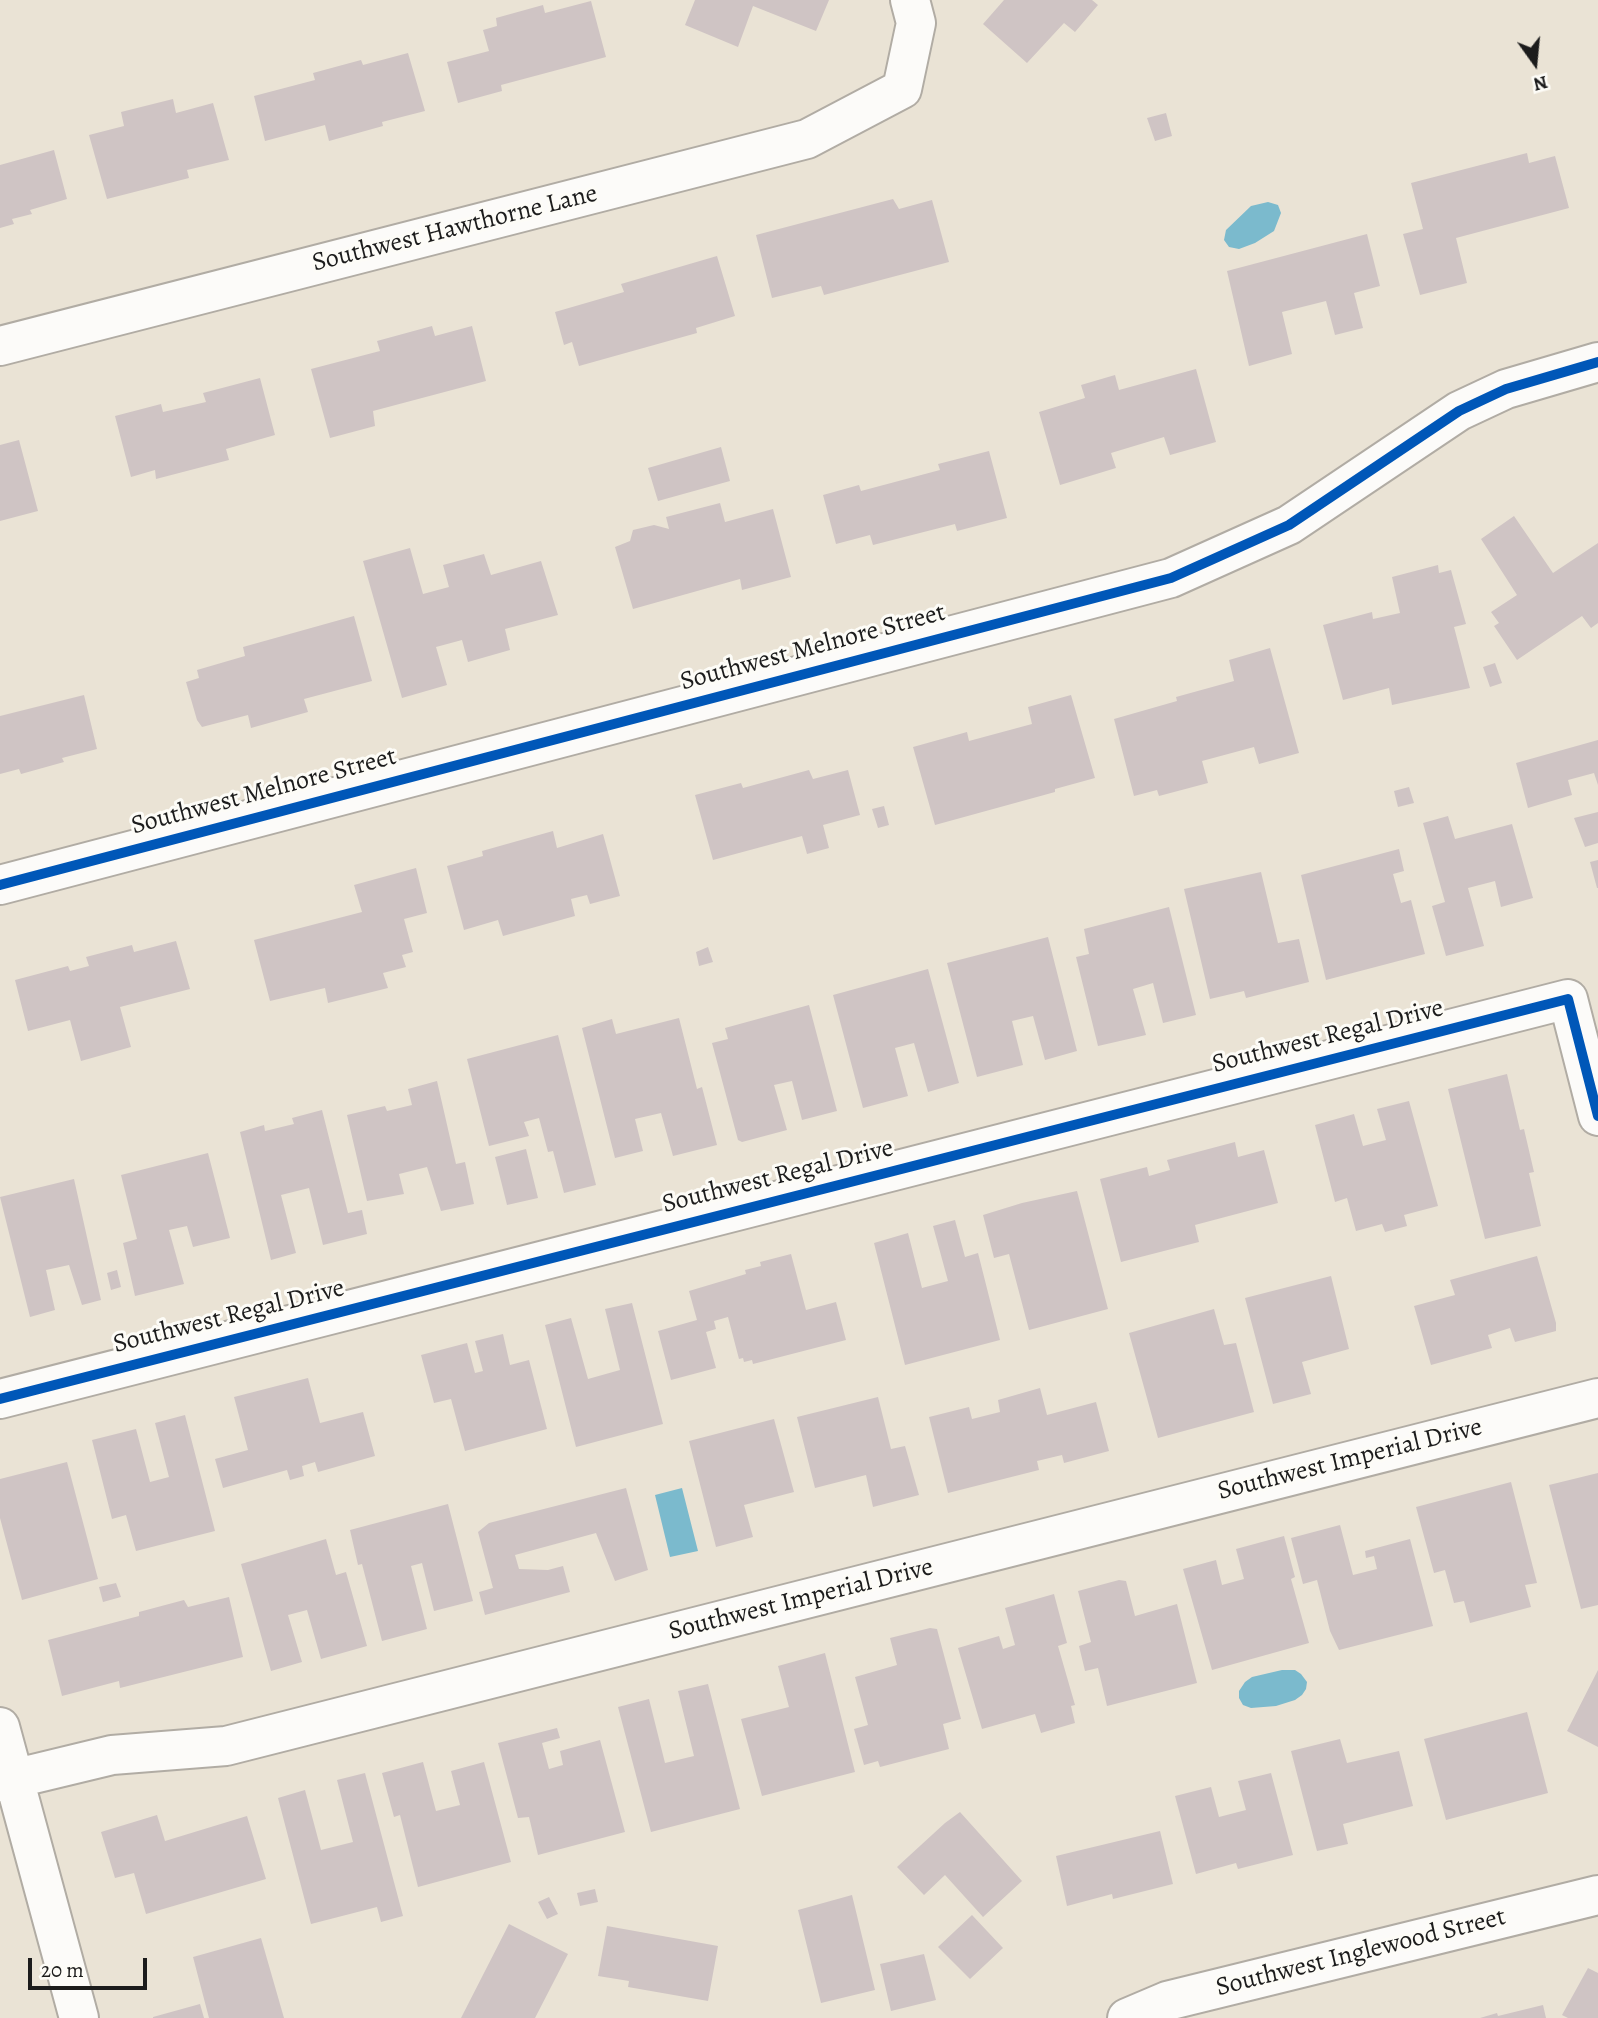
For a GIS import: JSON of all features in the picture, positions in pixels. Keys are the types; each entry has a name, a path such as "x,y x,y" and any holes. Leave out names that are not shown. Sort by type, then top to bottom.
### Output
{"street":[{"name":"Southwest Hawthorne Lane","path":"0,346 807,139 902,89 916,23 910,0"},
{"name":"Southwest Melnore Street","path":"0,885 1171,578 1289,525 1459,411 1506,389 1598,362"},
{"name":"Southwest Regal Drive","path":"0,1399 1568,999 1598,1116"},
{"name":"Southwest Imperial Drive","path":"6,1780 112,1755 226,1746 1598,1398"},
{"path":"0,1727 6,1780 79,2018"},
{"name":"Southwest Inglewood Street","path":"1127,2018 1167,2001 1598,1895"}],"water":[{"path":"1268,202 1278,205 1281,213 1274,231 1239,249 1229,247 1224,240 1226,230 1251,206"},
{"path":"682,1488 698,1551 670,1557 655,1495"},
{"path":"1295,1670 1301,1674 1307,1682 1302,1695 1276,1706 1251,1708 1243,1705 1239,1691 1245,1682 1252,1677"}],"building":[{"path":"695,0 829,0 816,31 753,6 738,47 685,25"},
{"path":"1004,0 1092,0 1098,5 1075,32 1064,23 1027,63 983,24"},
{"path":"591,1 606,57 501,85 502,91 458,103 447,62 489,51 483,30 497,26 496,18 543,5 545,13"},
{"path":"408,53 425,111 382,122 383,126 329,141 325,125 265,141 254,96 315,80 313,73 361,60 363,65"},
{"path":"173,99 176,113 213,103 229,160 187,170 189,178 107,199 89,135 124,126 121,112"},
{"path":"1166,113 1172,136 1155,141 1147,118"},
{"path":"54,150 67,199 30,210 32,214 12,219 14,224 0,228 0,165"},
{"path":"1527,153 1529,163 1555,156 1569,208 1456,238 1467,283 1420,295 1403,234 1423,229 1411,183"},
{"path":"893,199 899,209 932,200 949,262 824,295 821,286 772,298 756,235"},
{"path":"1367,234 1380,286 1354,293 1363,328 1335,335 1326,301 1282,312 1292,354 1249,366 1227,271"},
{"path":"717,256 735,316 696,328 697,333 579,366 572,342 564,345 555,312 624,292 621,284"},
{"path":"432,326 435,336 472,326 486,381 373,411 375,426 330,438 311,369 380,351 377,341"},
{"path":"1196,369 1216,442 1170,455 1164,437 1111,453 1116,468 1060,485 1039,412 1085,398 1081,385 1115,375 1119,390"},
{"path":"260,378 275,435 226,449 229,460 156,479 155,470 131,477 115,416 161,404 163,412 206,402 203,393"},
{"path":"19,440 38,511 0,521 0,445"},
{"path":"721,447 730,481 658,501 648,468"},
{"path":"989,451 1007,518 957,531 955,524 873,545 870,535 836,544 823,495 859,485 861,491 940,470 938,464"},
{"path":"720,503 725,522 773,509 791,577 742,590 740,579 633,609 615,547 630,541 633,530 654,525 669,529 666,517"},
{"path":"1514,516 1553,573 1598,543 1598,623 1591,628 1582,616 1517,660 1494,626 1499,623 1491,612 1517,595 1481,539"},
{"path":"410,548 423,594 449,587 443,565 484,554 491,575 541,561 558,615 505,629 510,650 468,662 462,640 436,647 447,685 402,698 363,561"},
{"path":"1438,565 1439,573 1451,570 1466,624 1454,627 1470,688 1392,705 1389,688 1343,700 1323,625 1372,612 1373,619 1400,613 1392,577"},
{"path":"354,616 372,681 304,699 308,712 251,728 248,715 202,727 197,720 186,682 199,678 197,670 245,656 243,647"},
{"path":"1270,648 1299,753 1259,764 1254,747 1202,761 1208,783 1159,796 1157,790 1134,796 1114,719 1177,701 1176,697 1234,681 1229,660"},
{"path":"1495,663 1502,683 1490,687 1483,667"},
{"path":"84,695 97,749 62,758 64,762 21,774 19,769 0,774 0,716"},
{"path":"1071,695 1095,778 1055,789 1055,792 935,825 913,747 967,732 969,741 1032,724 1028,707"},
{"path":"1598,740 1598,785 1594,773 1568,780 1572,795 1528,808 1516,763"},
{"path":"809,770 813,779 848,770 860,815 823,825 829,848 807,854 802,836 713,860 695,795 741,783 743,788"},
{"path":"1409,787 1414,803 1398,807 1394,791"},
{"path":"884,806 889,825 878,828 872,809"},
{"path":"1598,812 1598,843 1585,847 1574,818"},
{"path":"1448,816 1455,839 1512,824 1533,898 1501,907 1495,881 1468,888 1484,946 1446,956 1432,906 1445,902 1423,823"},
{"path":"553,831 557,848 603,834 620,896 590,904 587,895 571,899 575,916 503,936 498,920 464,930 447,866 483,856 482,851"},
{"path":"1399,849 1404,871 1393,874 1401,903 1411,900 1425,954 1326,980 1301,875"},
{"path":"1598,860 1598,888 1597,888 1590,862"},
{"path":"416,868 427,913 404,919 413,952 402,955 406,967 383,973 388,988 328,1003 325,988 270,1001 254,940 362,912 354,885"},
{"path":"1261,872 1278,943 1299,939 1309,982 1246,998 1244,991 1210,999 1184,889"},
{"path":"1169,907 1196,1015 1163,1023 1153,983 1133,989 1146,1035 1098,1046 1076,957 1089,954 1084,929"},
{"path":"1048,937 1077,1051 1045,1060 1033,1016 1012,1021 1023,1065 977,1077 947,963"},
{"path":"176,941 190,989 120,1007 131,1047 81,1061 70,1020 28,1031 15,980 68,966 70,971 89,966 86,957 132,945 134,952"},
{"path":"708,947 713,962 699,966 696,952"},
{"path":"928,969 959,1083 928,1092 914,1043 895,1048 908,1096 863,1108 833,995"},
{"path":"809,1005 837,1111 802,1120 792,1081 774,1085 787,1130 742,1142 738,1140 712,1043 728,1039 725,1028"},
{"path":"679,1018 697,1089 702,1087 717,1145 673,1156 661,1113 635,1119 643,1151 615,1158 582,1028 612,1019 616,1034"},
{"path":"558,1035 596,1185 564,1193 553,1151 548,1152 539,1118 524,1122 529,1136 489,1146 467,1059"},
{"path":"1507,1074 1520,1130 1524,1129 1534,1172 1529,1173 1541,1226 1485,1239 1448,1089"},
{"path":"437,1081 456,1164 465,1162 474,1204 441,1211 427,1167 399,1174 404,1194 367,1201 347,1115 385,1106 387,1111 412,1105 408,1089"},
{"path":"1409,1101 1438,1206 1404,1215 1407,1226 1385,1232 1382,1224 1356,1231 1347,1198 1335,1202 1315,1125 1354,1114 1363,1146 1386,1140 1377,1109"},
{"path":"322,1110 348,1213 362,1210 367,1234 323,1245 309,1188 281,1195 296,1253 271,1260 240,1132 264,1125 265,1131 294,1124 292,1118"},
{"path":"1235,1142 1238,1157 1264,1150 1278,1203 1195,1225 1199,1242 1121,1262 1100,1179 1147,1167 1149,1176 1170,1170 1167,1160"},
{"path":"526,1149 538,1198 507,1205 495,1157"},
{"path":"208,1153 230,1238 193,1247 187,1226 169,1230 184,1284 135,1296 123,1243 137,1239 121,1175"},
{"path":"74,1179 101,1300 82,1305 69,1265 46,1270 55,1310 30,1317 0,1197"},
{"path":"1077,1191 1108,1309 1029,1330 1009,1254 994,1258 983,1215"},
{"path":"955,1220 965,1257 978,1253 1000,1340 905,1365 874,1243 908,1233 922,1288 948,1281 933,1226"},
{"path":"791,1254 806,1310 836,1302 846,1340 753,1364 752,1360 744,1362 743,1358 739,1359 728,1317 714,1321 716,1329 706,1332 716,1368 671,1380 658,1331 697,1320 689,1291 746,1274 745,1270 761,1266 760,1262"},
{"path":"1537,1256 1556,1331 1515,1342 1510,1328 1488,1335 1492,1348 1431,1365 1414,1306 1455,1295 1450,1280"},
{"path":"117,1270 121,1287 111,1290 107,1273"},
{"path":"1331,1276 1349,1349 1302,1362 1311,1394 1273,1404 1245,1298"},
{"path":"632,1303 663,1424 576,1447 545,1325 571,1318 588,1379 620,1370 605,1309"},
{"path":"1214,1309 1224,1345 1236,1343 1254,1412 1158,1438 1129,1333"},
{"path":"503,1334 510,1365 529,1360 547,1429 465,1451 451,1399 434,1403 421,1355 467,1343 475,1373 483,1371 475,1341"},
{"path":"308,1378 320,1423 363,1412 375,1456 318,1472 315,1462 302,1466 304,1476 290,1480 287,1470 223,1488 215,1459 248,1450 234,1397"},
{"path":"1040,1388 1047,1415 1096,1402 1109,1451 1064,1463 1062,1455 1037,1461 1039,1470 948,1493 929,1417 969,1407 972,1419 1000,1412 998,1400"},
{"path":"878,1397 891,1449 905,1446 919,1495 873,1507 866,1475 815,1488 797,1417"},
{"path":"185,1415 215,1531 136,1551 126,1515 112,1519 92,1440 136,1429 150,1482 169,1477 155,1423"},
{"path":"774,1419 794,1492 744,1505 753,1537 716,1547 689,1441"},
{"path":"67,1462 98,1579 22,1600 0,1518 0,1479"},
{"path":"1598,1473 1598,1605 1581,1609 1549,1485"},
{"path":"1511,1482 1537,1583 1525,1585 1531,1607 1470,1623 1464,1601 1454,1603 1445,1570 1434,1573 1416,1507"},
{"path":"626,1488 648,1570 615,1581 596,1533 515,1555 519,1569 548,1570 563,1566 570,1592 485,1615 479,1592 493,1588 478,1532 489,1523"},
{"path":"448,1504 473,1601 434,1611 422,1563 411,1566 427,1629 382,1641 362,1564 358,1565 350,1530"},
{"path":"1340,1525 1353,1575 1377,1569 1374,1556 1366,1558 1365,1551 1410,1539 1433,1626 1339,1650 1330,1631 1317,1580 1303,1584 1291,1538"},
{"path":"1284,1536 1295,1577 1291,1579 1309,1643 1212,1670 1183,1569 1216,1560 1222,1585 1244,1579 1236,1549"},
{"path":"326,1539 336,1575 346,1572 367,1646 321,1659 307,1610 288,1615 302,1662 271,1671 241,1564"},
{"path":"1119,1580 1126,1581 1135,1616 1177,1604 1197,1683 1107,1706 1098,1668 1085,1671 1079,1646 1091,1642 1078,1591"},
{"path":"116,1583 121,1597 103,1602 99,1587"},
{"path":"1054,1594 1067,1643 1058,1646 1075,1705 1071,1706 1075,1723 1041,1733 1035,1714 982,1729 958,1648 999,1636 1003,1649 1015,1645 1005,1608"},
{"path":"229,1597 243,1657 120,1688 119,1681 62,1696 48,1640 139,1616 139,1612 184,1600 188,1607"},
{"path":"930,1628 937,1629 961,1719 943,1724 949,1749 880,1767 878,1761 864,1765 854,1729 868,1725 855,1677 897,1665 890,1638"},
{"path":"825,1653 855,1772 762,1796 741,1719 789,1707 778,1666"},
{"path":"1598,1670 1598,1747 1567,1731"},
{"path":"708,1684 740,1809 651,1832 618,1707 649,1699 665,1763 694,1756 678,1691"},
{"path":"1527,1712 1548,1793 1446,1820 1424,1739"},
{"path":"557,1728 560,1738 542,1743 549,1769 563,1765 560,1751 600,1740 625,1832 538,1855 529,1817 518,1818 498,1743"},
{"path":"1340,1739 1347,1763 1399,1751 1413,1806 1343,1824 1348,1844 1317,1851 1291,1751"},
{"path":"423,1762 436,1811 460,1805 451,1771 484,1762 511,1862 418,1887 400,1815 394,1817 382,1773"},
{"path":"365,1773 403,1916 381,1922 377,1907 311,1924 278,1798 305,1790 321,1850 353,1842 337,1780"},
{"path":"1271,1773 1293,1855 1238,1869 1236,1863 1196,1874 1175,1796 1211,1787 1219,1817 1246,1810 1238,1781"},
{"path":"960,1812 1022,1881 983,1917 945,1875 924,1895 897,1867"},
{"path":"157,1815 165,1841 247,1816 266,1879 146,1914 134,1873 115,1878 101,1832"},
{"path":"1160,1831 1173,1884 1113,1899 1112,1894 1067,1906 1056,1856"},
{"path":"595,1889 598,1902 580,1906 577,1893"},
{"path":"852,1895 875,1990 821,2003 798,1910"},
{"path":"549,1897 558,1914 547,1919 538,1902"},
{"path":"972,1915 1003,1948 970,1979 938,1947"},
{"path":"509,1924 568,1954 535,2018 461,2018"},
{"path":"607,1926 718,1946 708,2001 628,1987 629,1981 598,1976"},
{"path":"261,1938 284,2018 209,2018 193,1957"},
{"path":"924,1954 936,2000 891,2011 880,1964"},
{"path":"1588,1968 1598,1973 1598,2018 1568,2018 1562,2015"},
{"path":"200,2004 204,2018 153,2018 153,2017"},
{"path":"1543,2005 1546,2018 1480,2018 1497,2013 1498,2016"}],"cycle path":[{"path":"0,885 1171,578 1289,525 1459,411 1506,389 1598,362"},
{"path":"0,1399 1568,999 1598,1116"}]}
